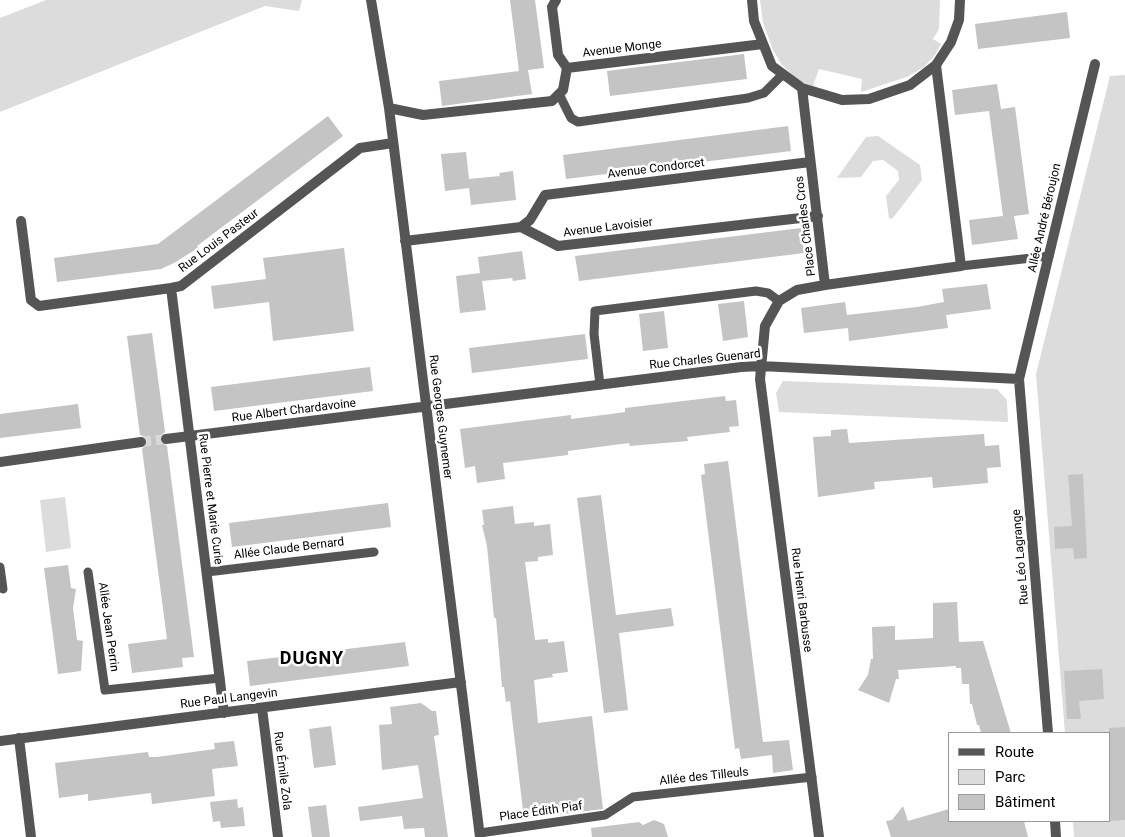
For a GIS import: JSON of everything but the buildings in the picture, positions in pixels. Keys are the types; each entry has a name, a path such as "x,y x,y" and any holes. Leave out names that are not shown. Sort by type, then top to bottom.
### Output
{"street":[{"name":"Rue Georges Guynemer","path":"371,0 389,108 480,835"},
{"path":"556,0 552,7 558,55 567,68"},
{"path":"752,0 754,20 772,66 802,88 842,100 869,99 910,85 936,65 951,42 959,20 960,0"},
{"name":"Avenue Monge","path":"560,94 563,90 567,68 763,44"},
{"name":"Allée André Béroujon","path":"1019,379 1095,64"},
{"path":"936,65 961,266"},
{"name":"Place Charles Cros","path":"802,88 825,285 961,266"},
{"path":"389,108 423,115 552,101 560,94"},
{"name":"Rue Louis Pasteur","path":"22,220 31,300 39,306 181,286 360,148 393,143"},
{"name":"Avenue Condorcet","path":"521,227 530,220 545,195 810,162"},
{"name":"Avenue Lavoisier","path":"521,227 558,246 818,216"},
{"path":"405,241 521,227"},
{"path":"779,301 797,290 825,285"},
{"name":"Rue Pierre et Marie Curie","path":"171,288 224,713"},
{"name":"Rue Henri Barbusse","path":"779,301 765,326 760,379 819,837"},
{"name":"Rue Charles Guenard","path":"426,406 761,366 1019,379"},
{"name":"Rue Léo Lagrange","path":"1019,379 1048,732"},
{"name":"Rue Albert Chardavoine","path":"166,439 426,406"},
{"path":"0,462 141,442"},
{"name":"Rue Paul Langevin","path":"0,741 461,682"},
{"name":"Rue Émile Zola","path":"262,708 278,837"},
{"path":"19,738 31,837"},
{"path":"1055,822 1056,837"}],"lane":[{"path":"560,94 571,118 578,122 748,98 764,93 783,74"},
{"path":"961,266 1049,256"},
{"path":"600,385 594,334 595,312 756,292 768,293 779,301"},
{"name":"Allée Claude Bernard","path":"207,572 374,552"},
{"path":"0,566 3,589"},
{"name":"Allée Jean Perrin","path":"88,572 105,690 220,678"},
{"name":"Allée des Tilleuls","path":"605,815 634,797 812,778"},
{"name":"Place Édith Piaf","path":"480,835 605,815"}],"green space":[{"path":"46,0 302,0 299,11 265,6 0,112 0,18"},
{"path":"760,0 940,0 939,29 933,39 941,44 935,55 924,67 907,77 861,92 862,79 819,69 813,86 799,81 782,65 773,50 763,23"},
{"path":"1125,75 1125,837 1074,837 1073,822 1110,822 1110,732 1065,732 1036,374 1110,76"},
{"path":"878,136 920,165 922,180 893,218 889,219 886,196 899,180 898,171 883,160 873,161 861,177 837,178 866,137"},
{"path":"783,381 997,389 1007,400 1008,422 779,412 776,393"},
{"path":"65,497 71,548 46,552 40,500"}],"tunnel":[{"path":"141,442 166,439"}],"district":[{"name":"DUGNY","path":"312,659"}]}
